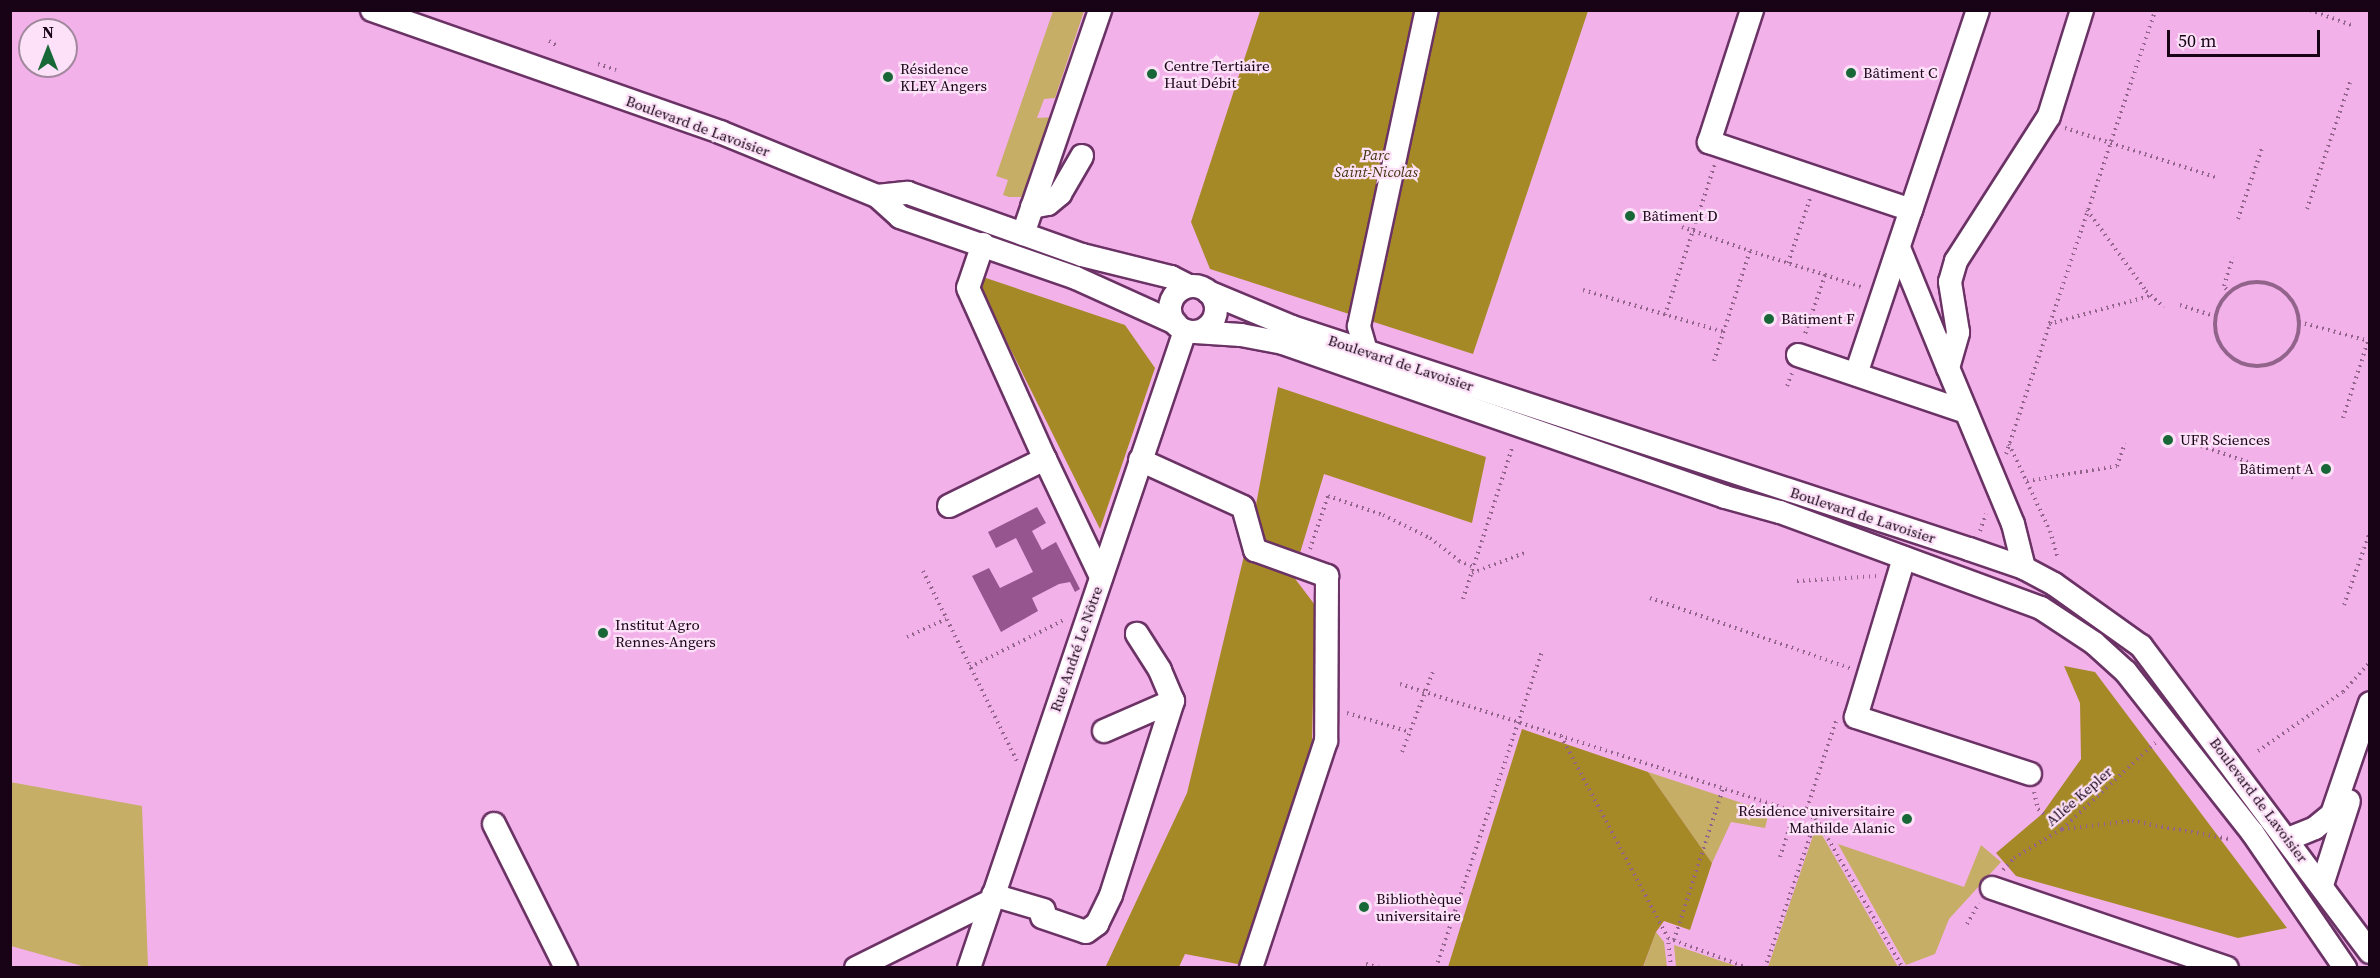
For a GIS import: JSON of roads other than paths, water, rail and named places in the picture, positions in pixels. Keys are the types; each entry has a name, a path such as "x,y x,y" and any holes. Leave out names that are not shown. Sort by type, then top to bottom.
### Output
{"street":[{"name":"Boulevard de Lavoisier","path":"372,10 720,132 877,196 900,217 1076,278 1185,329 1241,335 1283,344 1725,497 1780,512 2014,595 2041,608 2094,643 2126,672 2252,832 2345,968"},
{"path":"1023,234 1100,10"},
{"path":"1366,351 1359,327 1427,10"},
{"path":"1752,10 1709,142 1911,210"},
{"path":"1856,374 1978,10"},
{"path":"1948,368 1958,332 1950,282 1956,261 2045,122 2082,10"},
{"path":"1032,207 1048,204 1060,194 1082,156"},
{"name":"Boulevard de Lavoisier","path":"877,196 908,193 1082,255 1171,277 1292,327 2024,568 2054,584 2141,646 2288,839 2370,952"},
{"path":"983,244 968,288 1101,577"},
{"path":"1899,248 2013,524 2024,568"},
{"path":"1198,289 1214,300 1215,314 1208,326 1185,329 1170,310 1171,301 1180,290 1198,289"},
{"name":"Rue André Le Nôtre","path":"969,968 1185,329"},
{"path":"1798,355 1966,412"},
{"path":"949,506 1045,459"},
{"path":"1140,460 1243,507 1255,550 1327,576 1326,741 1251,968"},
{"path":"1905,558 1856,717 2030,774"},
{"path":"856,968 992,898 1043,914 1086,932 1097,924 1111,895 1173,701 1160,670 1137,634"},
{"path":"1104,731 1173,701"},
{"path":"2288,839 2315,828 2332,814 2370,703"},
{"path":"2322,885 2370,744"},
{"path":"494,824 566,968"},
{"path":"1996,881 2227,968"}],"place":[{"name":"Bâtiment C","path":"1851,73"},
{"name":"Centre Tertiaire Haut Débit","path":"1152,74"},
{"name":"Résidence KLEY Angers","path":"888,77"},
{"name":"Bâtiment D","path":"1630,216"},
{"name":"Bâtiment F","path":"1769,319"},
{"name":"UFR Sciences","path":"2168,440"},
{"name":"Bâtiment A","path":"2326,469"},
{"name":"Institut Agro Rennes-Angers","path":"603,633"},
{"name":"Résidence universitaire Mathilde Alanic","path":"1907,819"},
{"name":"Bibliothèque universitaire","path":"1364,907"}],"park label":[{"name":"Parc Saint-Nicolas","path":"1376,162"}]}
